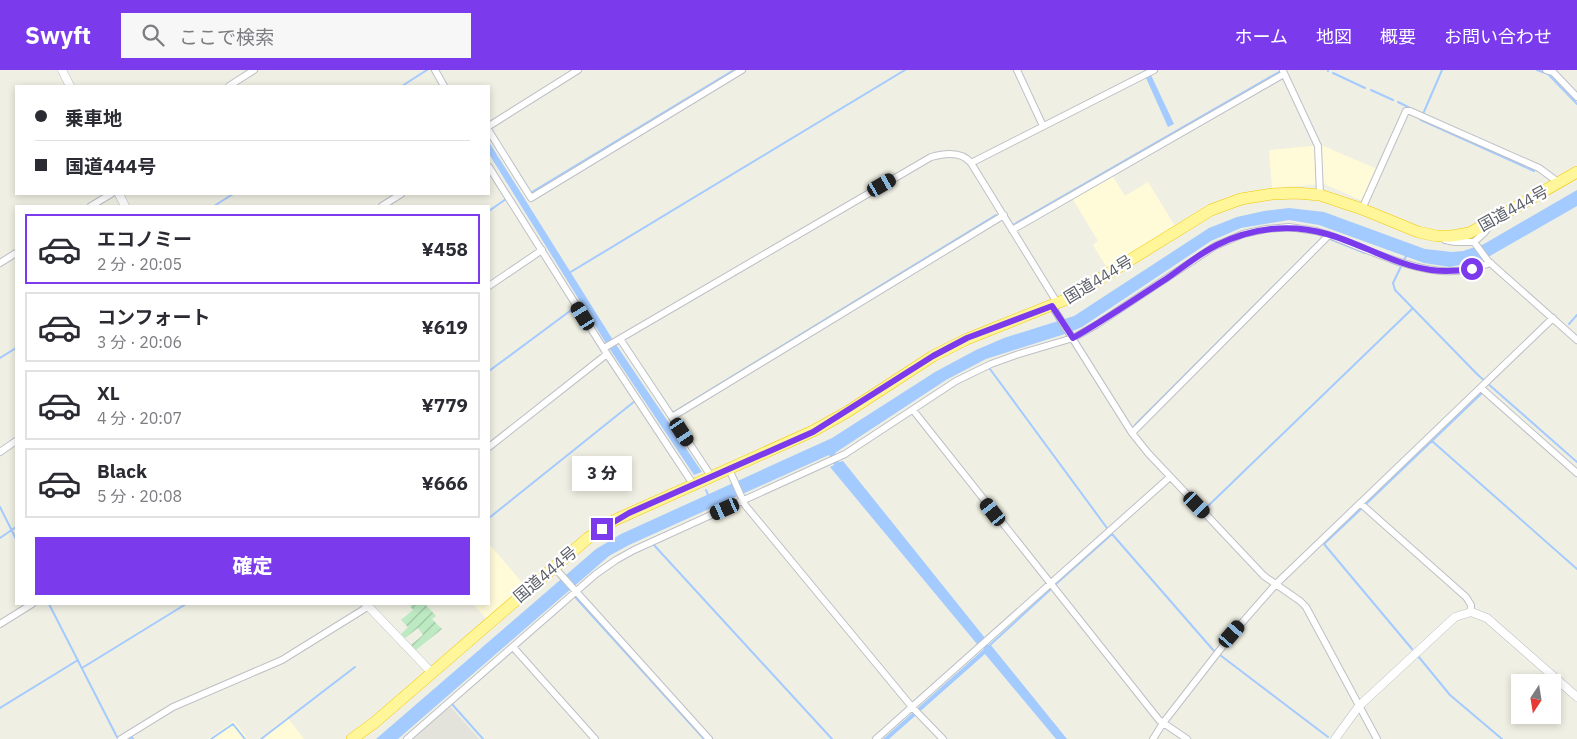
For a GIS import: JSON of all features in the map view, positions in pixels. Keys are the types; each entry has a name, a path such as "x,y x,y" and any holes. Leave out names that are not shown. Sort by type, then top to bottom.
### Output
{"highway":[{"name":"国道444号","path":"360,737 432,673 558,571 588,538 615,520 694,483 710,477 731,474 813,432 933,356 967,338 1056,308 1211,210 1241,199 1272,194 1320,195 1362,209 1418,232 1437,236 1468,233 1577,172"}],"street":[{"path":"62,70 70,85"},
{"path":"231,85 254,70"},
{"path":"435,70 443,85"},
{"path":"490,125 578,70"},
{"path":"490,133 530,198 742,70"},
{"path":"1017,70 1044,126"},
{"path":"1546,70 1556,71 1577,97"},
{"path":"971,163 1150,72"},
{"path":"1012,230 1283,72 1318,146 1320,195"},
{"path":"1362,209 1406,111 1410,111 1538,168 1558,182"},
{"path":"490,446 618,340 931,156 959,154 971,163 1004,216 1073,338 1132,433 1170,477 1264,576 1300,600 1306,607 1377,739"},
{"path":"490,169 694,483"},
{"path":"93,205 109,195"},
{"path":"384,205 399,195"},
{"path":"672,417 1004,216"},
{"path":"1475,243 1485,232 1490,222"},
{"path":"407,739 575,591 622,557 742,499 834,459 956,381 991,364 1073,338 1096,325 1215,246 1243,234 1289,227 1316,231 1431,270 1452,272 1472,269 1490,262"},
{"path":"1132,433 1329,235"},
{"path":"1437,236 1447,241 1475,243 1490,262 1577,340"},
{"path":"490,285 542,250"},
{"path":"0,263 15,254"},
{"path":"1153,739 1232,634 1276,584 1553,318"},
{"path":"618,340 672,417 710,477"},
{"path":"1485,384 1577,473"},
{"path":"913,410 1163,724 1187,739"},
{"path":"0,452 15,443"},
{"path":"731,474 742,499 915,710 943,739"},
{"path":"876,739 915,710 986,641 1170,477"},
{"path":"1360,503 1466,597 1471,612"},
{"path":"558,571 709,739"},
{"path":"0,624 30,605"},
{"path":"121,739 173,707 282,660 368,605 432,673"},
{"path":"1334,739 1359,706 1455,617 1471,612 1487,618 1577,697"},
{"path":"513,647 595,739"}],"shaded area":[{"path":"1321,145 1377,169 1363,201 1324,184 1272,188 1269,150"},
{"path":"1112,175 1125,196 1148,182 1175,226 1107,268 1093,245 1098,241 1072,198"},
{"path":"490,545 525,586 487,619 474,605 490,605"},
{"path":"450,706 479,739 410,739"},
{"path":"287,717 304,739 259,739"},
{"path":"234,721 248,739 208,739"}],"green space":[{"path":"426,605 436,616 432,619 442,629 416,650 411,645 423,635 418,628 405,638 401,634 408,627 401,620 413,610 410,606"}],"water":[{"path":"1144,70 1147,70 1151,75 1174,124 1168,127 1146,78 1149,76"},
{"path":"490,144 613,340 702,472 694,475 607,345 490,156"},
{"path":"1577,190 1577,206 1483,260 1450,267 1424,263 1319,225 1289,220 1241,228 1211,241 1082,327 986,359 946,380 835,453 839,462 843,461 985,638 983,640 988,645 990,644 1067,739 1056,739 985,654 889,739 883,739 984,649 979,643 977,644 830,467 834,465 829,455 629,545 609,556 398,739 376,739 596,549 621,534 832,438 935,372 976,350 1004,338 1074,316 1209,228 1237,217 1289,208 1324,212 1425,249 1452,252 1463,251 1484,244"}],"waterway":[{"path":"404,85 427,70"},
{"path":"532,192 734,70"},
{"path":"569,273 905,70"},
{"path":"1423,114 1442,70"},
{"path":"1537,70 1548,74 1577,104"},
{"path":"1013,225 1279,72"},
{"path":"1333,73 1365,88"},
{"path":"1371,90 1393,100"},
{"path":"1398,102 1412,109"},
{"path":"1421,120 1534,171"},
{"path":"216,205 231,195"},
{"path":"490,210 506,199"},
{"path":"674,412 996,215"},
{"path":"1135,425 1323,237"},
{"path":"1330,239 1365,253"},
{"path":"1407,254 1393,283 1395,290 1478,375 1577,462"},
{"path":"1390,262 1401,266"},
{"path":"490,370 574,308"},
{"path":"1207,507 1412,309"},
{"path":"1569,324 1577,315"},
{"path":"0,358 15,349"},
{"path":"990,369 1107,528"},
{"path":"1366,504 1482,393"},
{"path":"490,517 635,401"},
{"path":"1432,441 1577,569"},
{"path":"706,490 708,495"},
{"path":"0,507 15,537"},
{"path":"1361,509 1324,544 1412,649"},
{"path":"0,538 15,528"},
{"path":"1056,584 1112,534 1214,651"},
{"path":"653,544 832,739"},
{"path":"990,645 1051,589"},
{"path":"576,598 704,739"},
{"path":"50,605 117,737"},
{"path":"82,668 184,605"},
{"path":"1220,655 1328,737"},
{"path":"1418,656 1450,695 1502,739"},
{"path":"0,708 78,660"},
{"path":"261,739 355,667"},
{"path":"451,703 483,739"},
{"path":"211,739 233,724 245,739"},
{"path":"129,739 132,737 133,739"}],"route":[{"path":"602,529 629,513 813,432 933,356 967,338 1052,306 1073,338 1096,325 1215,246 1243,234 1289,227 1316,231 1411,265 1431,270 1452,272 1472,269"}]}
